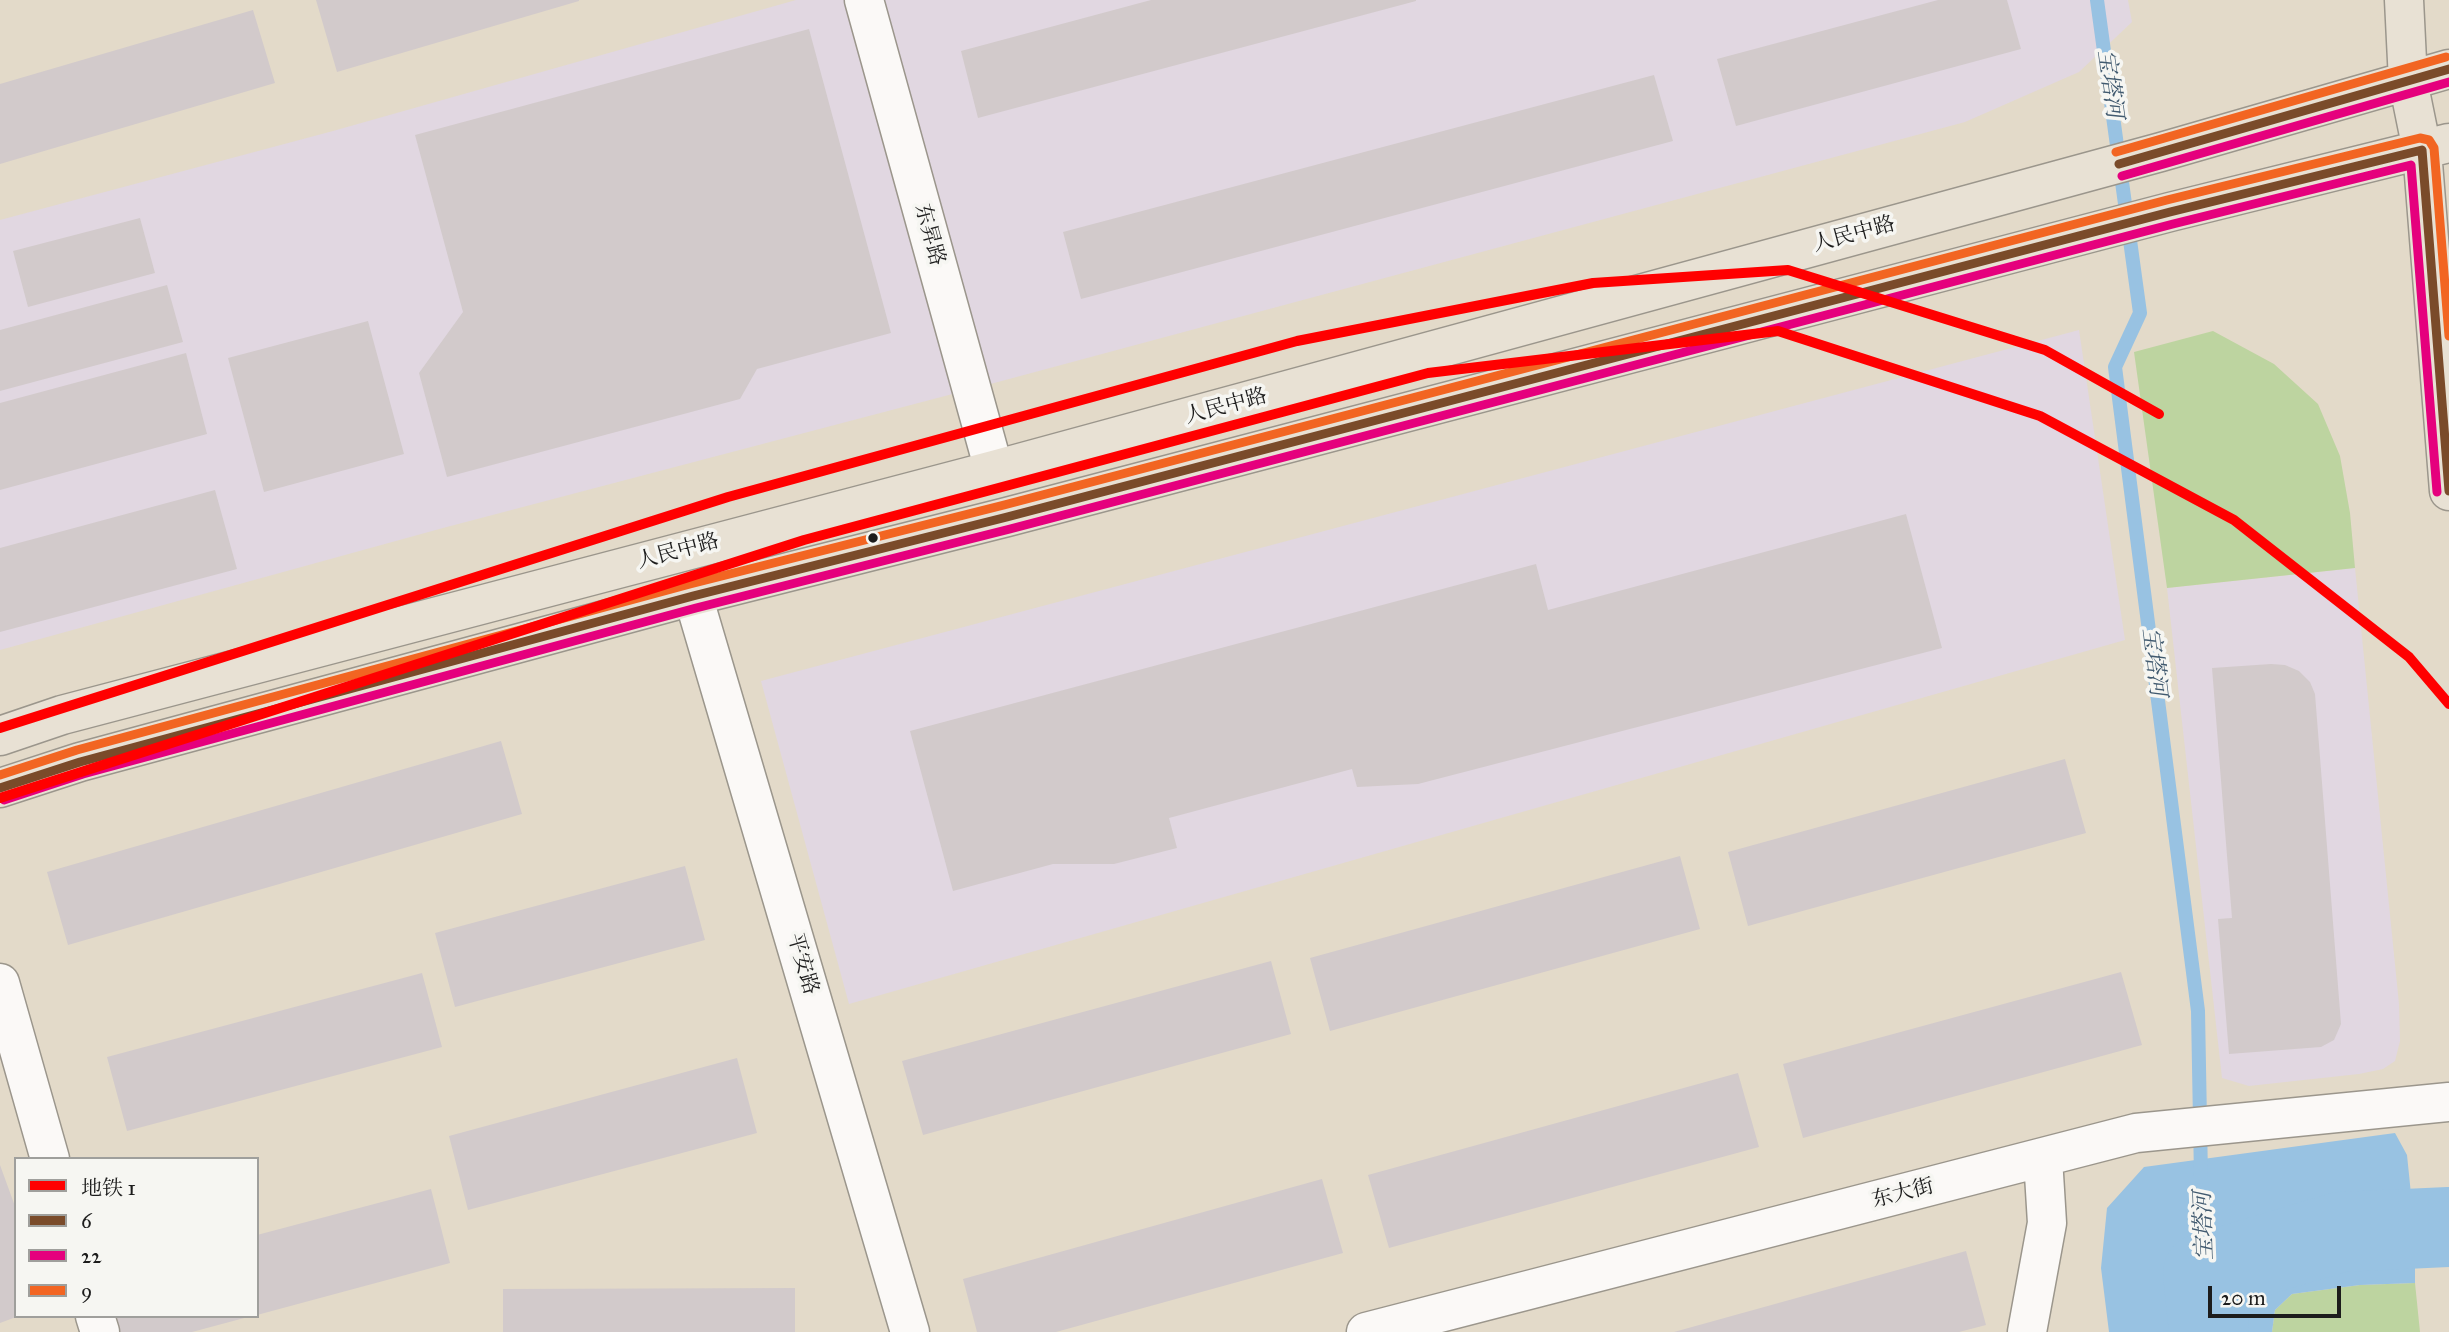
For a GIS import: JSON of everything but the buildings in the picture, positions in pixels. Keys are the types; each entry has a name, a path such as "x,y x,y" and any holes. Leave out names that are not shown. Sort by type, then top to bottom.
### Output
{"main road":[{"path":"2404,0 2409,80 2435,147 2449,491"},
{"name":"人民中路","path":"0,736 75,712 994,470 2161,152 2449,69"},
{"path":"0,788 80,762 693,596 1007,517 2170,212 2435,147"}],"street":[{"name":"东昇路","path":"864,0 994,470"},
{"name":"平安路","path":"693,596 910,1332"},
{"path":"0,983 49,1157"},
{"name":"东大街","path":"1366,1332 1437,1323 2136,1133 2449,1102"},
{"path":"2027,1332 2047,1223 2043,1158"}],"shaded area":[{"path":"796,0 2128,0 2132,22 2079,72 1965,122 443,528 0,650 0,220 333,131"},
{"path":"2079,330 2125,640 849,1004 761,681"},
{"path":"2355,568 2399,1004 2400,1041 2395,1061 2383,1069 2249,1086 2222,1078 2167,588"}],"green space":[{"path":"2213,331 2274,364 2318,404 2340,456 2350,513 2355,568 2167,588 2134,352"},
{"path":"2415,1283 2420,1332 2272,1332 2275,1310 2292,1294 2360,1285"}],"water":[{"path":"2395,1133 2407,1155 2415,1233 2415,1283 2360,1285 2292,1294 2275,1310 2272,1332 2109,1332 2101,1268 2107,1208 2144,1167"}],"waterway":[{"name":"宝塔河","path":"2097,0 2140,313 2115,367 2198,1011 2201,1177"},
{"path":"2209,1332 2203,1273 2340,1232 2449,1227"}],"metro line":[{"name":"1","path":"0,728 728,497 1297,341 1593,283 1788,270 2045,350 2159,414"},
{"name":"1","path":"0,798 804,540 1428,373 1778,331 2040,416 2234,520 2409,657 2449,704"}],"transit line":[{"name":"9","path":"2116,152 2446,57"},
{"name":"6","path":"2119,164 2449,69"},
{"name":"22","path":"2122,176 2449,82"},
{"name":"9","path":"0,775 77,750 690,584 1004,505 2167,200 2420,138 2429,140 2434,148 2449,336"},
{"name":"6","path":"0,788 80,762 693,596 1007,517 2170,212 2422,150 2449,491"},
{"name":"22","path":"4,800 83,774 696,608 1010,529 2173,224 2411,165 2437,492"}]}
